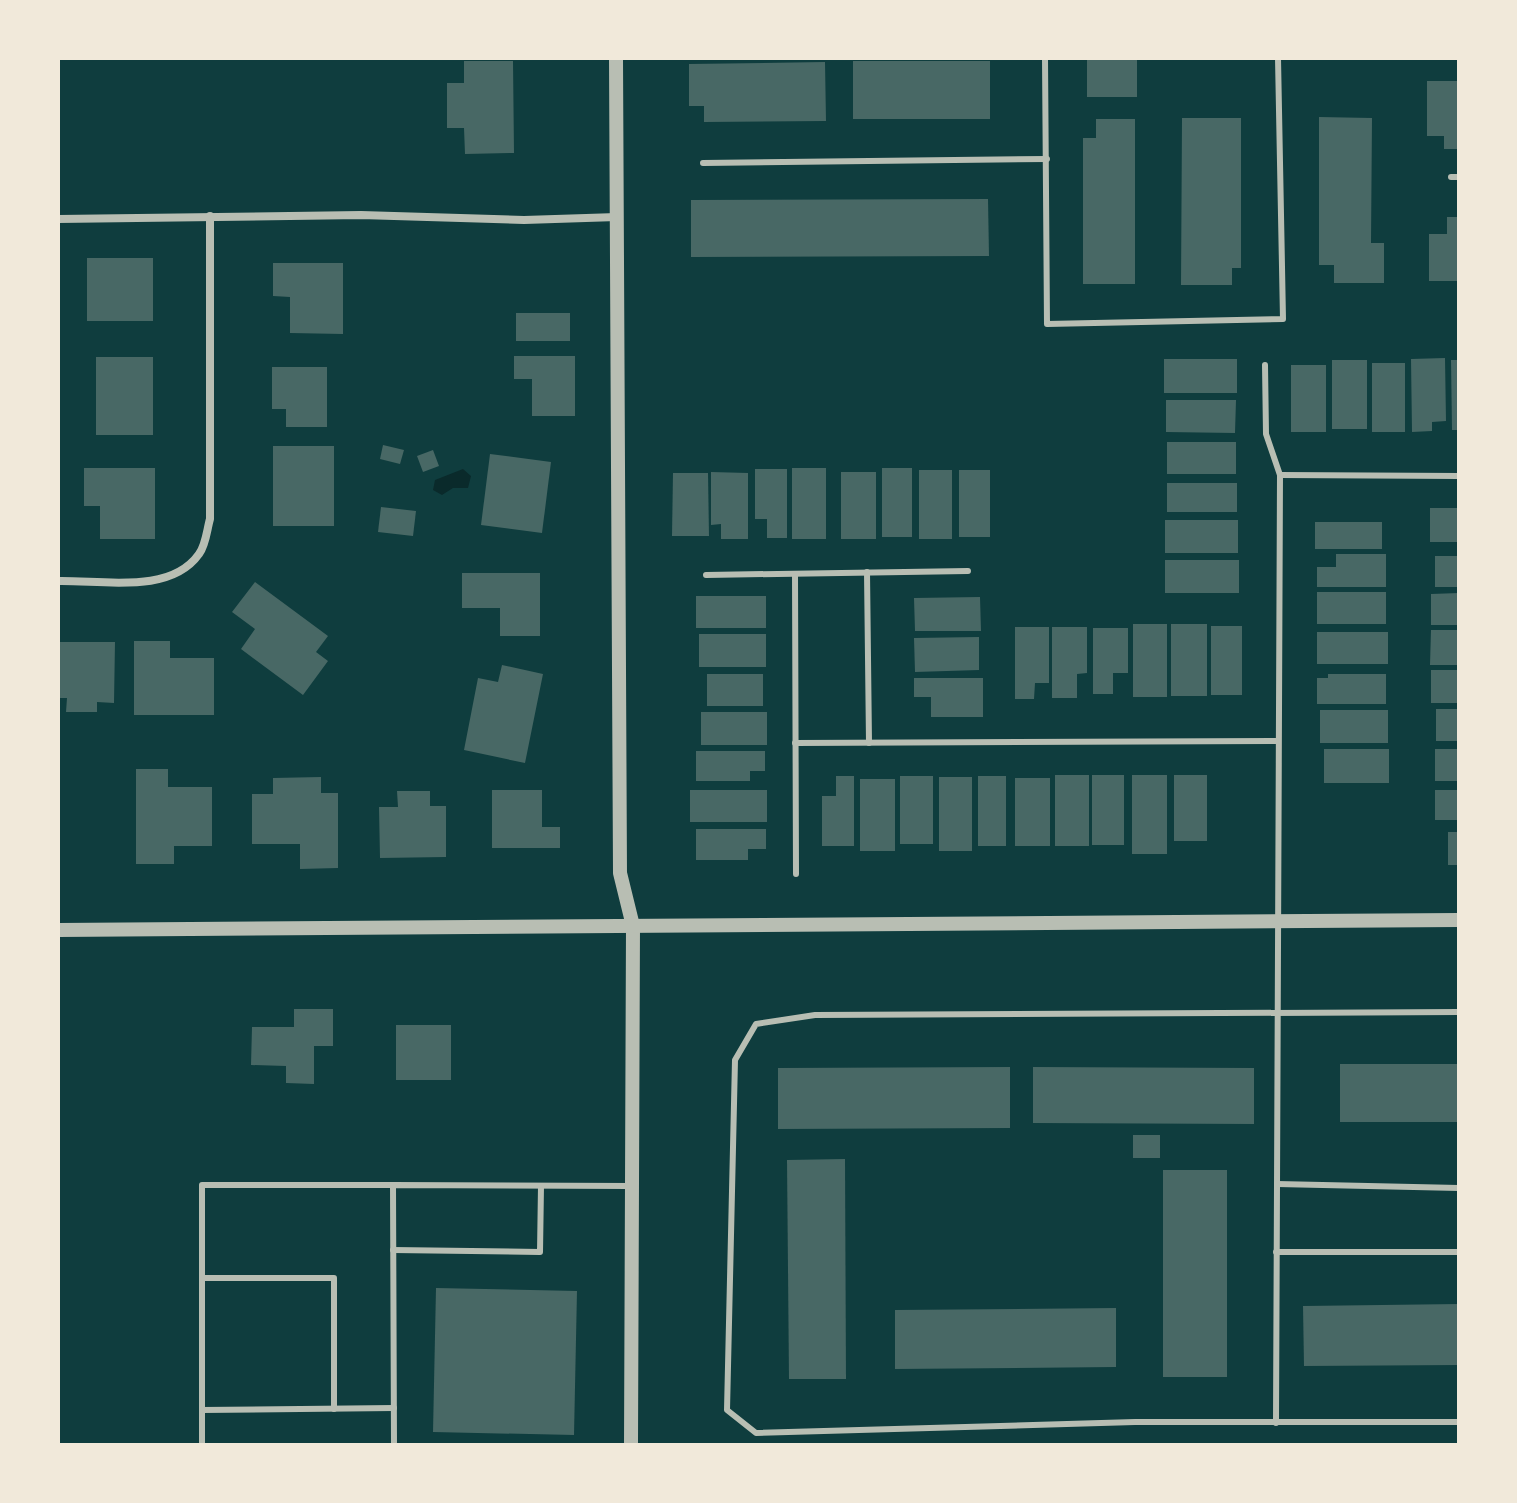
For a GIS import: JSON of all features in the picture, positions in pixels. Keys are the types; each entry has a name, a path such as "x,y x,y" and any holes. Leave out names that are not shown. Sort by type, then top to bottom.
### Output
{"street":[{"path":"616,58 620,873 633,926 631,1445"},
{"path":"58,219 210,216 618,217"},
{"path":"58,581 156,580 179,575 201,552 210,519 210,216"},
{"path":"58,930 1459,920"}],"lane":[{"path":"1045,58 1047,324 1283,319 1278,58"},
{"path":"703,163 1047,159"},
{"path":"1265,365 1266,434 1280,475 1276,741 1276,1423"},
{"path":"1280,475 1459,476"},
{"path":"706,575 968,571"},
{"path":"867,572 869,743"},
{"path":"795,574 796,874"},
{"path":"795,743 1276,741"},
{"path":"1459,1012 815,1015 756,1024 735,1060 727,1410 756,1433 1135,1422 1459,1422"},
{"path":"1277,1184 1459,1188"},
{"path":"202,1445 202,1185 633,1186"},
{"path":"393,1185 394,1445"},
{"path":"393,1250 540,1252 541,1186"},
{"path":"1276,1252 1459,1252"},
{"path":"202,1278 334,1278 334,1409"},
{"path":"202,1410 394,1408"}],"water":[{"path":"463,469 471,476 468,488 453,488 442,495 433,490 435,480"}],"building":[{"path":"1087,58 1137,58 1137,97 1087,97"},
{"path":"464,61 513,61 514,153 465,154 464,128 447,128 447,83 464,83"},
{"path":"853,61 990,61 990,119 853,119"},
{"path":"825,62 826,121 704,122 704,106 689,106 689,64"},
{"path":"1427,81 1459,81 1459,149 1444,149 1444,136 1427,136"},
{"path":"1319,117 1372,118 1371,243 1384,243 1384,283 1334,283 1334,265 1319,265"},
{"path":"1182,118 1241,118 1241,268 1232,268 1232,285 1181,285"},
{"path":"1096,119 1135,119 1135,284 1083,284 1083,138 1096,138"},
{"path":"988,199 989,256 691,257 691,200"},
{"path":"1447,217 1459,217 1459,281 1429,281 1429,234 1447,234"},
{"path":"87,258 153,258 153,321 87,321"},
{"path":"273,263 343,263 343,334 290,333 290,297 273,296"},
{"path":"516,313 570,313 570,341 516,341"},
{"path":"514,356 575,356 575,416 532,416 532,379 514,379"},
{"path":"96,357 153,357 153,435 96,435"},
{"path":"1445,358 1446,421 1432,422 1432,431 1412,432 1411,359"},
{"path":"1164,359 1237,359 1237,393 1164,393"},
{"path":"1332,360 1367,360 1367,429 1332,429"},
{"path":"1451,360 1459,360 1459,430 1452,430"},
{"path":"1372,363 1405,363 1405,432 1372,432"},
{"path":"1291,365 1326,365 1326,432 1291,432"},
{"path":"272,367 327,367 327,427 286,427 286,409 272,409"},
{"path":"1166,400 1236,400 1235,433 1166,432"},
{"path":"1167,442 1236,442 1236,474 1167,474"},
{"path":"383,445 404,450 400,464 380,459"},
{"path":"273,446 334,446 334,526 273,526"},
{"path":"433,450 439,466 423,472 417,456"},
{"path":"490,454 551,462 542,533 481,525"},
{"path":"84,468 155,468 155,539 100,539 100,506 84,506"},
{"path":"792,468 826,468 826,539 792,539"},
{"path":"882,468 912,468 912,537 882,537"},
{"path":"755,469 787,469 787,538 767,538 767,519 755,519"},
{"path":"919,470 952,470 952,539 919,539"},
{"path":"959,470 990,470 990,537 959,537"},
{"path":"711,472 748,473 748,539 721,539 721,524 711,525"},
{"path":"841,472 876,472 876,539 841,539"},
{"path":"673,473 708,473 709,536 672,536"},
{"path":"1167,483 1237,483 1237,512 1167,512"},
{"path":"381,507 416,511 413,536 378,532"},
{"path":"1430,508 1459,508 1459,542 1430,542"},
{"path":"1165,520 1238,520 1238,553 1165,553"},
{"path":"1315,522 1382,522 1382,549 1315,549"},
{"path":"1336,554 1386,554 1386,587 1317,587 1317,567 1336,567"},
{"path":"1435,556 1459,556 1459,587 1435,587"},
{"path":"1165,560 1239,560 1239,593 1165,593"},
{"path":"462,573 540,573 540,636 500,636 500,608 462,608"},
{"path":"255,582 328,636 316,652 328,661 303,695 241,649 255,629 232,612"},
{"path":"1317,592 1386,592 1386,624 1317,624"},
{"path":"1459,593 1459,625 1431,625 1431,594"},
{"path":"696,596 766,596 766,628 696,628"},
{"path":"980,597 981,631 915,631 914,598"},
{"path":"1133,624 1167,624 1167,697 1133,697"},
{"path":"1171,624 1207,624 1207,696 1171,696"},
{"path":"1211,626 1242,626 1242,695 1211,695"},
{"path":"1015,627 1049,627 1049,683 1035,683 1034,699 1015,699"},
{"path":"1052,627 1087,627 1087,673 1077,674 1077,698 1052,698"},
{"path":"1093,628 1128,628 1128,673 1113,673 1113,694 1093,694"},
{"path":"1431,630 1459,630 1459,665 1430,665"},
{"path":"1317,632 1388,632 1388,664 1317,664"},
{"path":"699,634 766,634 766,667 699,667"},
{"path":"979,637 979,670 915,672 914,638"},
{"path":"134,641 170,641 170,658 214,658 214,715 134,715"},
{"path":"58,642 115,642 114,703 97,702 97,712 66,712 67,698 58,698"},
{"path":"502,665 543,674 525,763 464,750 478,678 498,682"},
{"path":"1431,670 1459,670 1459,703 1431,703"},
{"path":"707,674 763,674 763,706 707,706"},
{"path":"1328,674 1386,674 1386,704 1317,704 1317,678 1328,678"},
{"path":"914,678 983,678 983,717 931,717 931,697 914,697"},
{"path":"1436,709 1459,709 1459,741 1436,741"},
{"path":"1320,710 1388,710 1388,743 1320,743"},
{"path":"701,712 767,712 767,745 701,745"},
{"path":"1324,749 1389,749 1389,783 1324,783"},
{"path":"1435,749 1459,749 1459,781 1435,781"},
{"path":"696,751 765,751 765,771 750,771 750,781 696,781"},
{"path":"136,769 168,769 168,787 212,787 212,846 174,846 174,864 136,864"},
{"path":"1055,775 1089,775 1089,846 1055,846"},
{"path":"1092,775 1124,775 1124,845 1092,845"},
{"path":"1132,775 1167,775 1167,854 1132,854"},
{"path":"1174,775 1207,775 1207,841 1174,841"},
{"path":"836,776 854,776 854,846 822,846 822,796 836,796"},
{"path":"900,776 933,776 933,844 900,844"},
{"path":"978,776 1006,776 1006,846 978,846"},
{"path":"321,777 321,793 338,793 338,868 300,869 300,844 252,844 252,794 273,794 273,778"},
{"path":"939,777 972,777 972,851 939,851"},
{"path":"1015,778 1050,778 1050,846 1015,846"},
{"path":"860,779 895,779 895,851 860,851"},
{"path":"492,790 542,790 542,827 560,827 560,848 492,848"},
{"path":"690,790 767,790 767,822 690,822"},
{"path":"1435,790 1459,790 1459,820 1435,820"},
{"path":"397,791 430,791 430,806 446,806 446,857 380,858 379,807 398,807"},
{"path":"696,829 766,829 766,849 748,849 748,860 696,860"},
{"path":"1448,832 1459,832 1459,865 1448,865"},
{"path":"294,1009 333,1009 333,1046 314,1046 314,1084 286,1083 286,1066 251,1065 252,1027 294,1027"},
{"path":"396,1025 451,1025 451,1080 396,1080"},
{"path":"1340,1064 1459,1064 1459,1122 1340,1122"},
{"path":"1010,1067 1010,1128 778,1129 778,1068"},
{"path":"1033,1067 1254,1068 1254,1124 1033,1123"},
{"path":"1133,1135 1160,1135 1160,1158 1133,1158"},
{"path":"845,1159 846,1379 789,1379 787,1160"},
{"path":"1163,1170 1227,1170 1227,1377 1163,1377"},
{"path":"436,1288 577,1291 574,1435 433,1432"},
{"path":"1459,1304 1459,1365 1304,1366 1303,1306"},
{"path":"1116,1308 1116,1367 895,1369 895,1310"}]}
